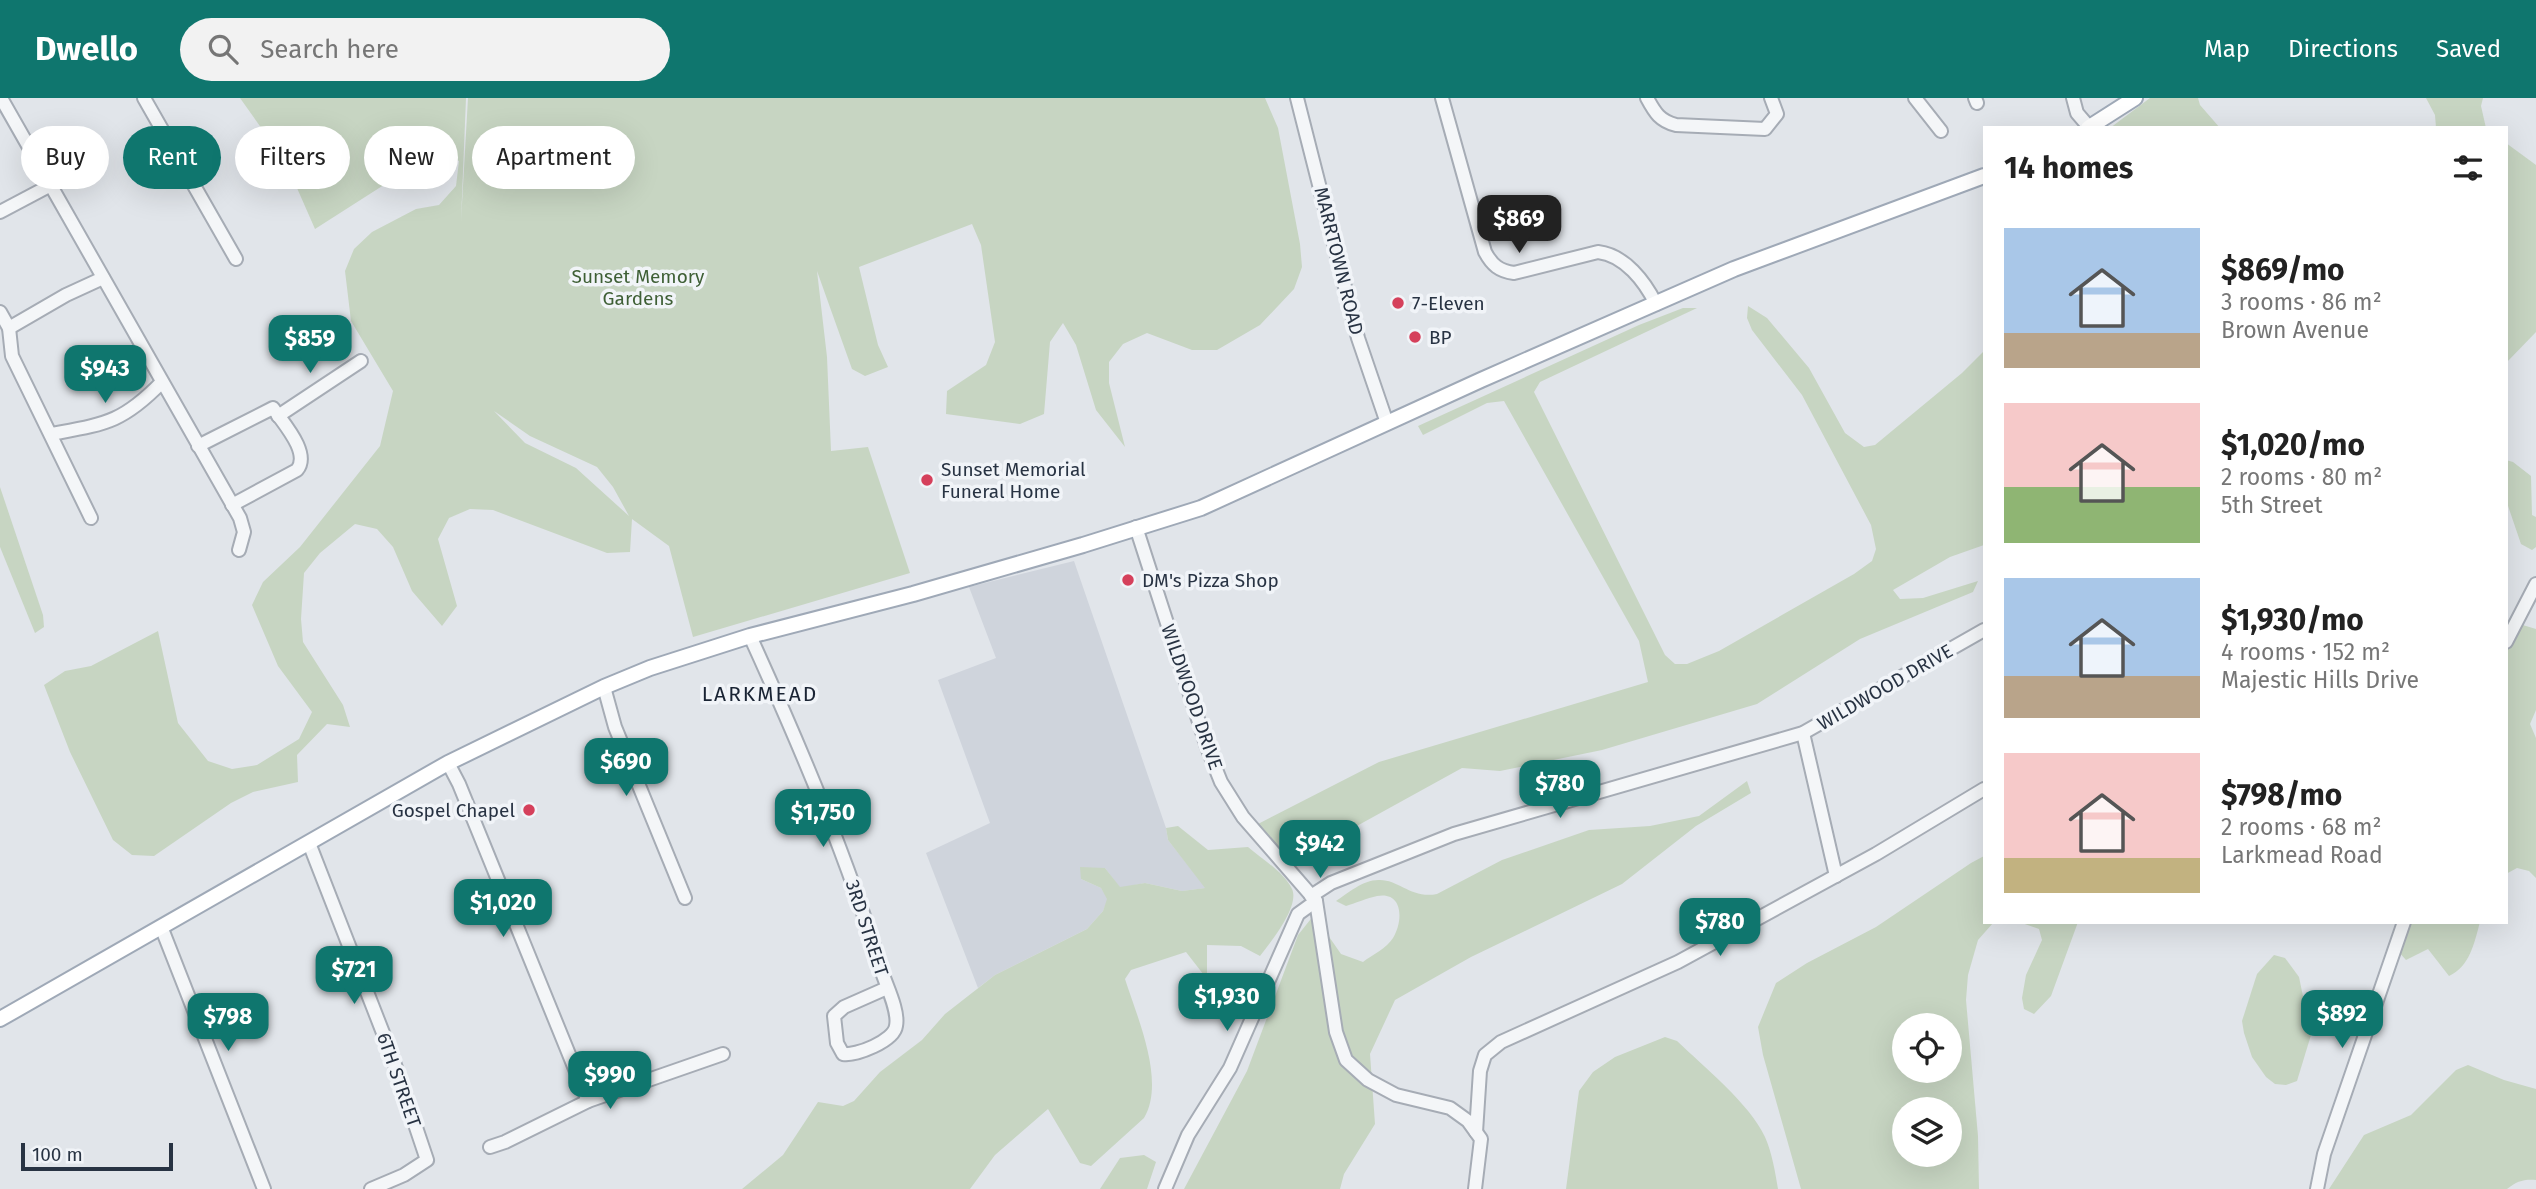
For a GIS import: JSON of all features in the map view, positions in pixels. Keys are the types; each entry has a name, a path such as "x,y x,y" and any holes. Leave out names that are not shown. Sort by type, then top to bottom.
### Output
{"main road":[{"path":"2091,126 2135,98"},
{"path":"0,1019 162,929 448,763 604,687 650,668 750,636 913,594 1201,508 1387,422 1769,256 1983,176"}],"street":[{"path":"1,98 21,133"},
{"path":"144,98 236,259"},
{"name":"MARRTOWN ROAD","path":"1297,98 1358,338 1387,422"},
{"path":"1442,98 1490,262 1503,271 1514,273 1598,252 1608,253 1638,276 1656,304"},
{"path":"1647,98 1663,122 1676,125 1765,129 1777,114 1771,98"},
{"path":"1915,98 1941,131"},
{"path":"2073,98 2077,113 2088,126"},
{"path":"0,212 43,189"},
{"path":"53,189 232,505 244,531 239,550"},
{"path":"9,328 66,295 103,278"},
{"path":"0,312 9,328 12,356 91,518"},
{"path":"278,416 361,361"},
{"path":"51,434 119,418 138,406 162,382"},
{"path":"198,446 273,408 295,440 302,458 302,464 297,470 232,505"},
{"name":"WILDWOOD DRIVE","path":"1136,527 1207,747 1222,782 1243,817 1314,899"},
{"path":"2508,638 2536,584"},
{"name":"WILDWOOD DRIVE","path":"1836,876 1802,733 1983,631"},
{"name":"3RD STREET","path":"750,636 838,842 871,935 887,988 897,1022 895,1031 888,1039 851,1055 843,1054 837,1043 834,1016 844,1007 887,988"},
{"path":"604,687 615,727 685,898"},
{"path":"1165,1189 1188,1135 1230,1068 1298,914 1331,883 1454,834 1802,733"},
{"path":"448,763 459,784 588,1101"},
{"path":"1476,1132 1480,1071 1485,1055 1501,1042 1678,962 1836,876 1983,790"},
{"name":"6TH STREET","path":"309,843 392,1056 427,1160 404,1175 371,1189"},
{"path":"1314,899 1336,1032 1346,1060 1368,1080 1396,1096 1450,1108 1468,1121 1481,1139 1475,1189"},
{"path":"2317,1189 2324,1154 2403,924"},
{"path":"162,929 264,1189"},
{"path":"490,1147 588,1101 723,1054"}],"shaded area":[{"path":"1074,561 1168,840 1206,888 1182,891 1145,883 1120,888 1105,868 1081,879 1101,888 1108,899 1103,911 1087,929 995,975 978,988 926,853 990,823 938,680 996,658 969,587"}],"green space":[{"name":"Sunset Memory Gardens","path":"240,98 466,98 461,221 468,98 1265,98 1278,128 1302,267 1294,289 1260,325 1217,350 1192,350 1147,333 1123,344 1109,362 1109,383 1125,447 1096,410 1076,345 1063,323 1050,342 1044,414 1020,424 946,414 947,391 986,365 995,342 981,245 972,224 859,267 878,345 888,367 865,376 852,369 817,271 827,357 831,451 868,447 910,573 693,637 669,546 632,519 630,552 607,553 493,510 470,509 449,518 438,539 457,606 442,626 412,591 393,547 377,529 355,524 320,553 304,573 301,619 303,642 343,705 350,727 327,724 297,755 298,782 253,792 231,803 154,856 132,855 113,840 70,752 44,685 65,671 91,666 158,631 178,723 208,761 232,769 257,765 299,739 312,712 278,666 252,605 263,582 300,547 380,446 393,391 351,321 345,271 354,249 372,232 416,209 439,205 453,189 458,189 458,126 364,126 364,189 378,189 315,229 297,189 350,189 350,126 260,126","holes":["494,411 530,436 597,467 613,487 629,516 576,468 525,443"]},
{"path":"2150,98 2198,98 2200,105 2218,126 2113,126"},
{"path":"2426,98 2483,98 2481,106 2486,126 2436,126 2435,115"},
{"path":"2508,144 2536,165 2536,332 2508,361"},
{"path":"1748,306 1767,318 1809,368 1845,433 1864,447 1875,445 1962,373 1983,352 1983,545 1950,557 1893,590 1900,599 1923,598 1978,581 1973,592 1860,639 1757,704 1602,750 1500,771 1462,768 1306,854 1286,855 1258,824 1379,762 1648,682 1639,641 1504,401 1487,403 1423,435 1418,426 1639,325 1683,308 1697,308 1540,382 1534,392 1665,655 1675,664 1687,664 1719,651 1872,561 1876,549 1871,525 1802,395 1752,330 1747,318"},
{"path":"2508,461 2531,476 2532,515 2536,517 2536,547 2532,550 2521,544 2508,506"},
{"path":"0,487 43,615 44,627 35,633 0,547"},
{"path":"2508,621 2536,629 2536,710 2530,724 2536,738 2536,878 2529,871 2517,868 2508,873"},
{"path":"1747,781 1751,793 1696,826 1622,884 1471,957 1395,1000 1370,1054 1375,1124 1344,1174 1340,1189 1184,1189 1247,1071 1298,935 1314,915 1341,954 1363,962 1390,942 1399,924 1399,909 1392,898 1386,896 1373,897 1346,906 1336,901 1362,884 1380,880 1420,894 1437,894 1502,860 1589,830 1650,826 1699,816"},
{"path":"1178,826 1208,850 1248,847 1278,871 1288,883 1292,889 1292,905 1283,924 1260,956 1241,946 1207,945 1207,979 1186,952 1131,970 1125,979 1151,1068 1150,1103 1144,1118 1091,1166 1080,1163 1048,1109 995,1155 970,1189 742,1189 783,1155 818,1102 843,1106 854,1101 880,1072 922,1040 945,1014 995,975 1087,929 1103,911 1107,899 1101,888 1081,879 1080,867 1105,868 1120,887 1145,883 1182,891 1205,888 1168,840 1166,828"},
{"path":"1983,857 1983,924 1992,924 1978,940 1968,975 1966,1000 1978,1136 1979,1189 1801,1189 1763,1055 1758,1027 1776,983 1807,963 1876,927"},
{"path":"2025,924 2077,924 2051,996 2034,1014 2024,1009 2022,998 2026,975 2042,940 2039,929"},
{"path":"2408,924 2479,924 2466,960 2449,976 2428,949 2406,960 2398,951"},
{"path":"2274,955 2285,958 2299,977 2311,1035 2297,1081 2286,1085 2275,1084 2266,1077 2252,1057 2242,1021 2257,974"},
{"path":"1665,1037 1677,1041 1725,1086 1758,1124 1773,1162 1778,1189 1566,1189 1579,1091 1593,1072 1615,1057"},
{"path":"2468,1065 2504,1080 2536,1089 2536,1180 2521,1181 2507,1189 2329,1189 2364,1135 2411,1115 2456,1070"},
{"path":"1144,1155 1156,1162 1147,1189 1100,1189 1120,1158"}],"place":[{"name":"7-Eleven","path":"1398,303"},
{"name":"BP","path":"1415,337"},
{"name":"Sunset Memorial Funeral Home","path":"927,480"},
{"name":"DM's Pizza Shop","path":"1128,580"},
{"name":"Gospel Chapel","path":"529,810"}],"district":[{"name":"LARKMEAD","path":"760,694"}]}
